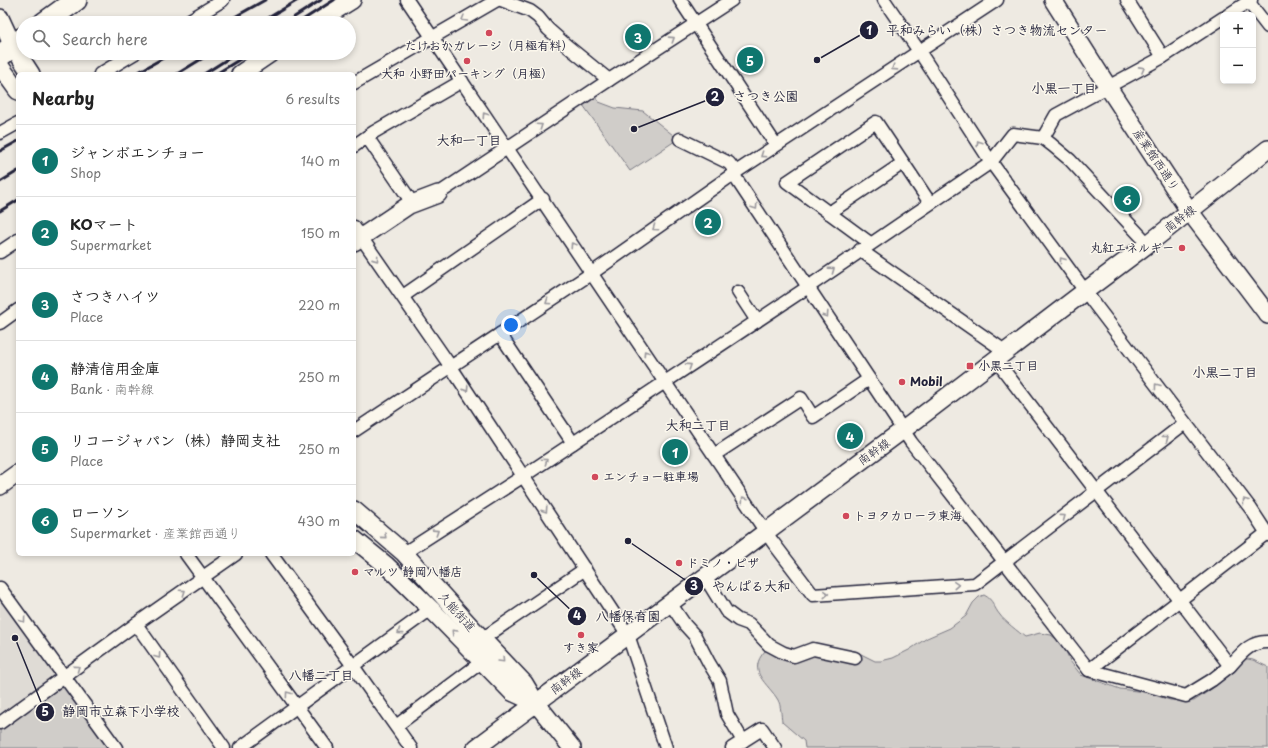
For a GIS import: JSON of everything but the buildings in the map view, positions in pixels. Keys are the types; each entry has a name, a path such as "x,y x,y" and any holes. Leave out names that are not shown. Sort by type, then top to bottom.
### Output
{"highway":[{"path":"54,16 76,0"}],"main road":[{"path":"326,16 352,0"},
{"name":"産業館西通り","path":"1053,0 1108,88 1190,212 1268,315"},
{"path":"0,18 12,46"},
{"path":"22,60 30,72"},
{"path":"246,72 262,60"},
{"path":"0,66 16,88"},
{"name":"南幹線","path":"476,748 904,430 1190,212 1268,149"},
{"path":"356,235 413,204 438,194"},
{"path":"0,486 16,475"},
{"name":"久能街道","path":"356,512 404,554 482,640 524,683 536,703 572,748"},
{"name":"久能街道","path":"356,541 386,565 512,692 536,703"}],"street":[{"path":"197,16 223,0"},
{"path":"407,0 543,199 766,532 813,595 975,584 1185,423"},
{"path":"356,82 497,0"},
{"path":"501,0 530,11 538,16 548,29 609,80"},
{"path":"680,0 776,145"},
{"path":"438,194 732,0"},
{"path":"884,0 991,162 1268,533 1089,670"},
{"path":"356,430 592,273 776,145 997,0"},
{"path":"1127,0 1164,57"},
{"path":"1232,12 1249,1 1268,27"},
{"path":"1043,138 1056,115 1164,57 1220,20"},
{"path":"103,72 123,60"},
{"path":"356,145 462,81"},
{"path":"930,203 876,122 787,182 829,213 865,247 1001,356 1096,492 1230,666"},
{"path":"0,133 16,124"},
{"path":"404,554 808,287 991,162 1013,134 1043,138 1070,160 1148,244"},
{"path":"367,137 413,204"},
{"path":"680,139 729,163 808,287 904,430 1004,562 1089,670 1186,696 1212,680 1230,666 1245,649 1258,643 1268,642"},
{"path":"829,213 903,163"},
{"path":"403,296 543,199"},
{"path":"356,235 403,296 522,477 585,568 628,635 666,748"},
{"path":"0,252 16,241"},
{"path":"738,292 757,321"},
{"path":"0,323 16,315"},
{"path":"500,334 573,443"},
{"path":"714,455 801,398 813,416 869,379"},
{"path":"187,556 327,748"},
{"path":"0,723 136,624 233,556"},
{"path":"272,556 411,748"},
{"path":"482,640 585,568"},
{"path":"705,577 726,611 738,620 749,624 755,632 774,648 794,656 813,649 855,658"},
{"path":"0,588 116,748"},
{"path":"670,603 685,625 695,636 720,681 727,714 743,741"},
{"path":"240,748 431,609"},
{"path":"136,624 224,748"},
{"path":"396,726 483,662"},
{"path":"732,748 762,729 775,748"}],"shaded area":[{"path":"595,97 599,102 615,108 643,111 678,139 630,171 583,105"},
{"path":"984,595 992,601 1002,617 1025,637 1040,633 1051,635 1063,644 1070,661 1081,675 1120,689 1145,692 1170,700 1194,701 1231,674 1242,658 1253,660 1268,667 1268,748 805,748 804,741 782,722 779,702 764,683 758,671 760,658 765,651 832,648 855,651 875,661 893,658 909,650 927,638 950,628 966,616 973,603 979,597"},
{"path":"0,596 54,671 54,676 0,713"},
{"path":"63,683 111,748 0,748 0,727"}],"railway":[{"path":"236,16 265,0"},
{"path":"272,16 298,0"},
{"path":"296,16 321,0"},
{"path":"309,16 334,0"},
{"path":"139,72 160,60"},
{"path":"180,72 200,60"},
{"path":"207,72 226,60"},
{"path":"219,72 239,60"},
{"path":"0,151 16,142"},
{"path":"0,182 16,172"},
{"path":"0,211 16,201"}],"place":[{"name":"たけおかガレージ（月極有料）","path":"489,33"},
{"name":"さつきハイツ","path":"638,37"},
{"name":"リコージャパン（株）静岡支社","path":"750,60"},
{"name":"平和みらい（株）さつき物流センター","path":"817,60"},
{"name":"大和 小野田パーキング（月極）","path":"467,61"},
{"name":"さつき公園","path":"634,129"},
{"name":"ローソン","path":"1127,199"},
{"name":"KOマート","path":"708,222"},
{"name":"丸紅エネルギー","path":"1182,248"},
{"name":"小黒二丁目","path":"970,366"},
{"name":"Mobil","path":"902,382"},
{"name":"静清信用金庫","path":"850,436"},
{"name":"ジャンボエンチョー","path":"675,452"},
{"name":"エンチョー駐車場","path":"595,477"},
{"name":"トヨタカローラ東海","path":"846,516"},
{"name":"やんぱる大和","path":"628,541"},
{"name":"ドミノ・ピザ","path":"679,563"},
{"name":"マルツ 静岡八幡店","path":"355,572"},
{"name":"八幡保育園","path":"534,575"},
{"name":"すき家","path":"581,635"},
{"name":"静岡市立森下小学校","path":"15,638"}],"district":[{"name":"小黒一丁目","path":"1064,88"},
{"name":"大和一丁目","path":"469,140"},
{"name":"小黒二丁目","path":"1225,372"},
{"name":"大和二丁目","path":"698,425"},
{"name":"八幡二丁目","path":"321,675"}]}
